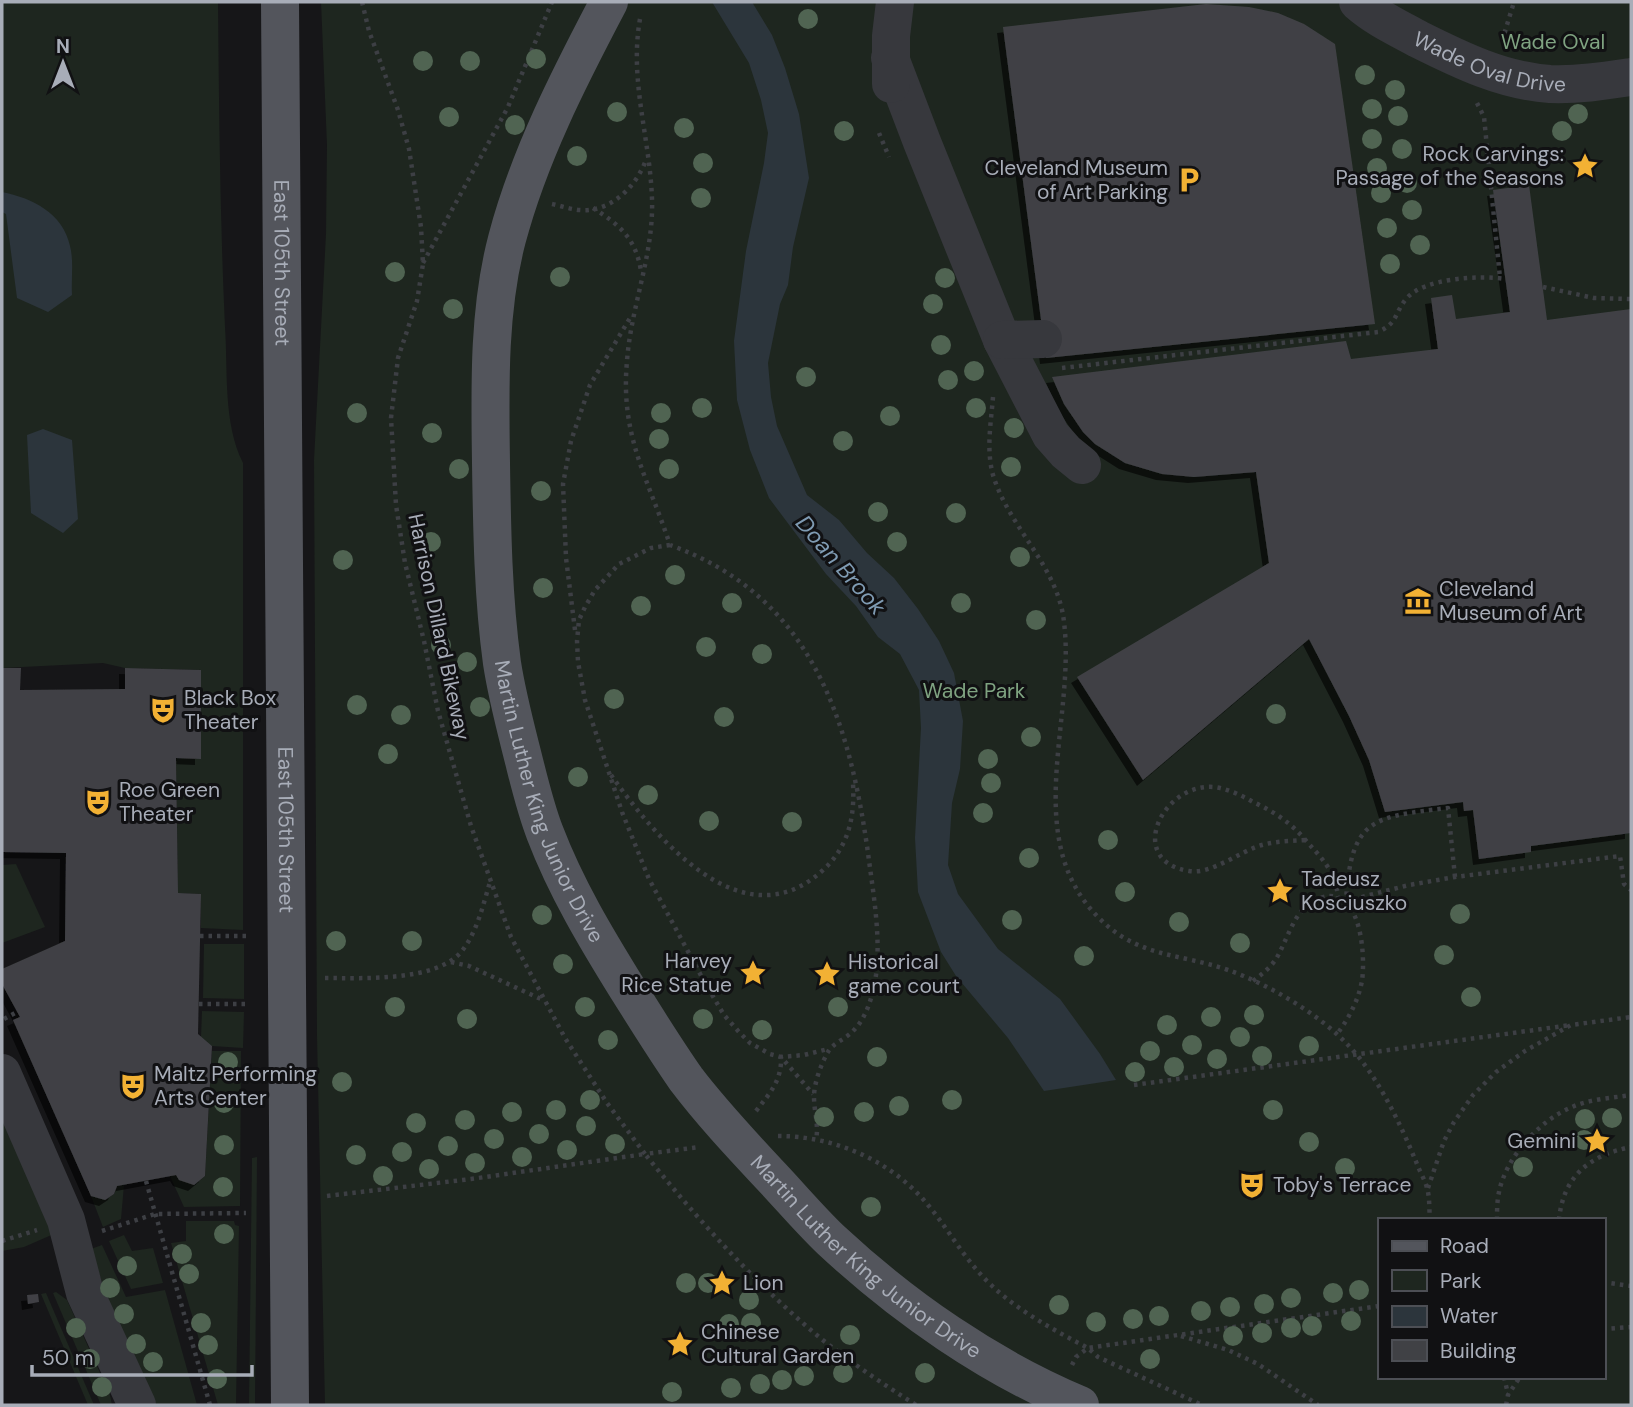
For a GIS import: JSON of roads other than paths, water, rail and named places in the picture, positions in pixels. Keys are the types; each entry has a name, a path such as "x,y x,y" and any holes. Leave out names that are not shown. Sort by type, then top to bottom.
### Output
{"main road":[{"name":"East 105th Street","path":"280,2 290,1405"},
{"name":"Martin Luther King Junior Drive","path":"625,7 552,116 506,241 496,294 491,433 496,614 513,718 544,831 568,887 597,941 688,1082 722,1144 890,1291 1022,1378 1080,1405"}],"street":[{"name":"Wade Oval Drive","path":"1358,2 1389,23 1488,72 1550,84 1581,84 1631,77"},
{"path":"892,32 894,105 903,151 986,302 1002,340 1051,435 1082,465"},
{"path":"1002,340 1050,354"},
{"path":"2,1073 66,1220 85,1293 137,1405"}],"water":[{"name":"Doan Brook","path":"712,2 752,2 772,35 799,114 809,178 793,247 788,285 780,304 768,363 777,426 807,495 839,520 867,553 894,578 939,641 954,673 963,721 960,769 952,803 948,865 958,894 998,949 1060,999 1116,1080 1044,1091 1008,1038 956,976 941,952 918,892 915,838 921,728 919,690 900,654 878,637 769,498 750,450 737,400 734,341 746,251 768,133 749,63"},
{"path":"2,192 24,198 45,209 61,224 66,234 72,258 72,295 48,312 17,298 6,214 2,212"},
{"path":"43,429 72,440 78,519 63,533 31,513 27,435"}],"place":[{"name":"Rock Carvings: Passage of the Seasons","path":"1585,166"},
{"name":"Cleveland Museum of Art Parking","path":"1189,180"},
{"name":"Cleveland Museum of Art","path":"1418,601"},
{"name":"Black Box Theater","path":"163,710"},
{"name":"Roe Green Theater","path":"98,802"},
{"name":"Tadeusz Kosciuszko","path":"1280,891"},
{"name":"Harvey Rice Statue","path":"753,973"},
{"name":"Historical game court","path":"827,974"},
{"name":"Maltz Performing Arts Center","path":"133,1086"},
{"name":"Gemini","path":"1597,1141"},
{"name":"Toby's Terrace","path":"1252,1185"},
{"name":"Lion","path":"722,1283"},
{"name":"Chinese Cultural Garden","path":"680,1344"}],"park label":[{"name":"Wade Oval","path":"1553,42"},
{"name":"Wade Park","path":"974,691"}]}
